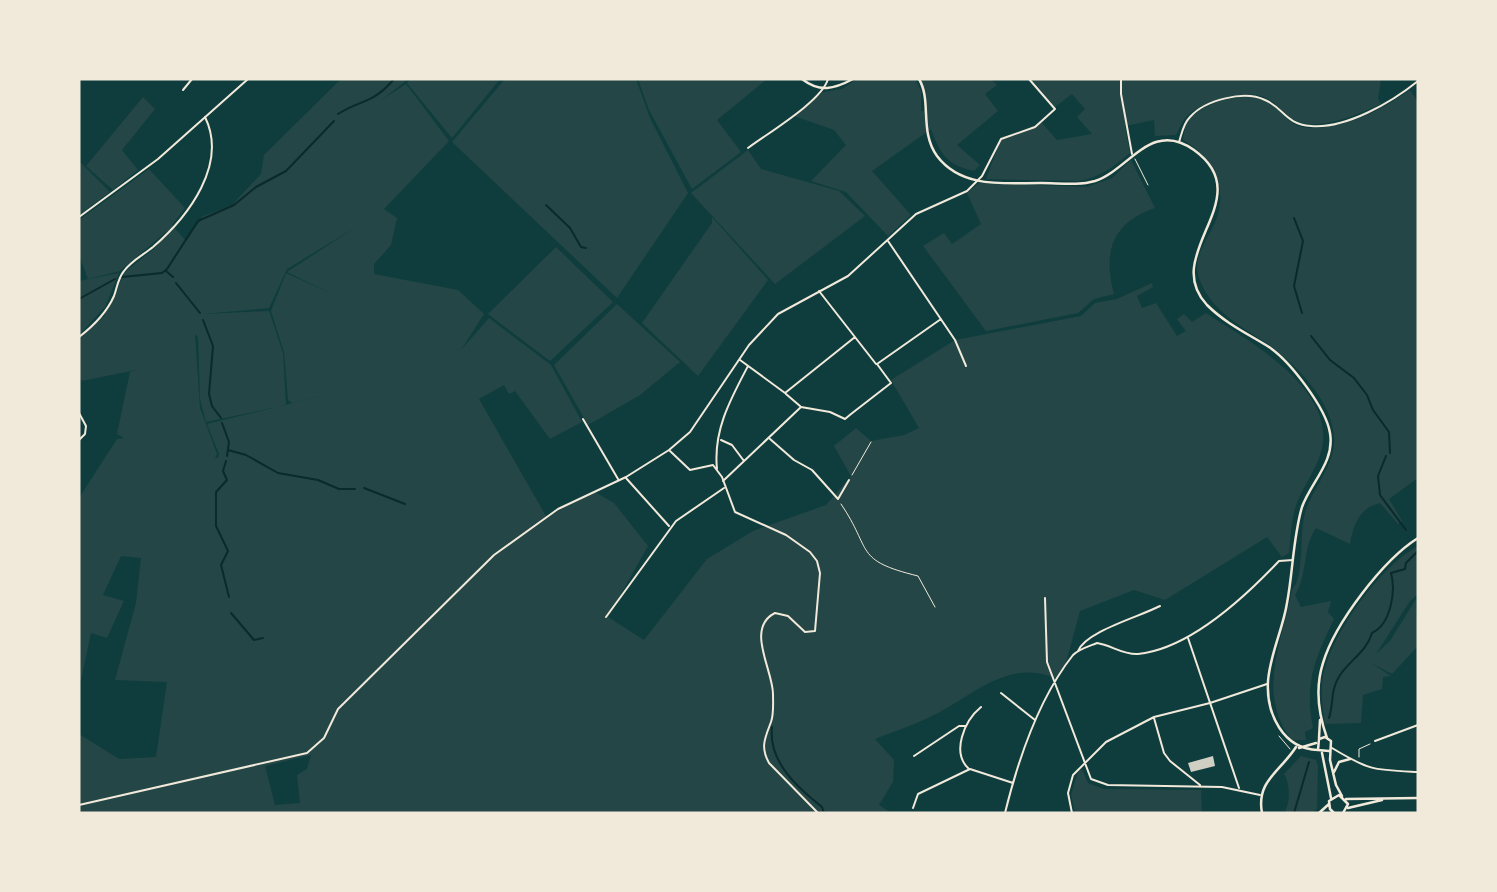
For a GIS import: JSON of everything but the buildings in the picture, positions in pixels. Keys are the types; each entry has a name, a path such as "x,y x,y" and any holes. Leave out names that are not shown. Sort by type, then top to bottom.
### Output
{"main road":[{"path":"802,79 823,89 839,86 853,79"},
{"path":"919,79 926,130 935,154 954,172 978,181 1088,182 1106,176 1132,154 1160,141 1179,142 1202,157 1217,184 1216,209 1192,261 1201,297 1218,316 1279,355 1318,405 1329,427 1329,454 1302,509 1268,683 1281,731 1296,749 1330,750"},
{"path":"1319,813 1329,804 1331,798 1317,741 1320,681 1332,642 1383,568 1418,538"},
{"path":"1320,720 1330,750 1333,775 1344,797 1345,812 1385,799"},
{"path":"1262,813 1259,795 1296,749 1327,738"},
{"path":"1333,775 1339,762 1350,759"},
{"path":"1331,798 1418,798"},
{"path":"1329,804 1333,813"}],"street":[{"path":"183,90 192,79"},
{"path":"79,217 136,176 248,79"},
{"path":"748,148 823,89 828,79"},
{"path":"79,805 307,753 324,738 338,709 494,555 575,500 626,477 669,450 690,432 749,345 778,314 848,276 916,214 957,196 978,181 1001,139 1035,127 1055,109 1030,79"},
{"path":"1121,79 1121,94 1132,154"},
{"path":"1179,142 1191,115 1223,100 1256,97 1268,100 1288,120 1315,126 1358,117 1390,102 1418,81"},
{"path":"79,337 91,327 113,298 126,268 171,229 200,190 214,146 213,133 205,117"},
{"path":"887,240 955,340 966,366"},
{"path":"740,360 801,407 830,412 845,419 891,383 818,291"},
{"path":"877,365 941,319"},
{"path":"785,393 855,337"},
{"path":"748,365 720,423 717,469 735,512 786,535 810,552 817,561 820,573 815,603 817,628 810,633 806,632 788,616 780,612 771,614 761,631 761,647 773,677 773,717 765,733 764,753 769,763 818,813"},
{"path":"723,481 801,407"},
{"path":"79,413 86,426 85,434 79,440"},
{"path":"583,419 619,480"},
{"path":"769,438 794,460 811,470 838,499 849,480"},
{"path":"719,440 732,445 744,462"},
{"path":"669,450 690,470 709,464 717,469"},
{"path":"626,477 670,528"},
{"path":"606,617 670,528 725,487"},
{"path":"1078,652 1097,643 1125,653 1138,654 1167,647 1238,601 1279,561 1294,560"},
{"path":"1045,598 1047,662 1091,779 1097,783 1239,789 1259,795"},
{"path":"1006,813 1036,721 1056,681 1078,652 1081,642 1160,606"},
{"path":"1187,636 1239,789"},
{"path":"1072,813 1068,793 1070,782 1084,762 1106,742 1154,717 1210,703 1268,683"},
{"path":"1001,693 1036,721"},
{"path":"981,707 967,726 959,753 970,769 1014,783"},
{"path":"1154,717 1164,753 1202,786"},
{"path":"1375,741 1418,725"},
{"path":"914,756 959,726 967,726"},
{"path":"1330,750 1359,766 1376,771 1418,772"},
{"path":"913,808 918,794 970,769"}],"lane":[{"path":"1132,154 1147,185"}],"path":[{"path":"849,480 871,442"},
{"path":"838,499 853,521 862,548 876,563 918,576 935,607"},
{"path":"1281,731 1282,741 1296,749"},
{"path":"1359,766 1359,749 1375,741"}],"shaded area":[{"path":"341,79 408,79 383,99 406,84 449,141 384,209 397,218 391,245 374,264 374,274 458,290 484,314 461,350 489,318 551,365 582,422 550,439 515,391 509,394 504,385 479,399 546,516 593,491 614,503 648,546 608,617 644,640 707,559 753,531 826,505 851,476 834,446 856,428 871,441 904,435 919,428 891,380 955,340 1081,316 1095,303 1117,299 1152,283 1153,287 1137,296 1142,308 1156,303 1177,336 1186,331 1177,319 1184,314 1192,322 1206,313 1244,337 1286,369 1316,408 1323,429 1321,452 1296,506 1289,553 1282,557 1267,537 1165,600 1134,590 1080,611 1064,670 1055,678 1038,673 1007,676 978,689 929,718 875,739 894,760 893,782 879,805 891,813 79,813 79,734 119,759 156,757 167,682 115,680 136,603 141,558 121,556 103,595 124,601 107,638 91,633 79,680 79,498 117,439 124,438 117,434 130,372 136,370 82,381 79,377 79,338 104,316 125,272 155,248 167,231 120,271 88,279 79,255 79,220 149,169 185,208 172,225 186,241 203,216 232,205 261,174 264,155","holes":["356,227 287,272 334,295 286,273 271,311 284,352 288,400 292,403 342,391 286,405 283,353 269,311 203,314 269,308 287,269","195,334 198,337 200,399 206,422 276,407 207,424 219,454 218,458 215,458 217,454 200,408","311,755 307,769 297,775 300,803 275,805 265,766"]},
{"path":"410,79 500,79 452,138 407,83"},
{"path":"505,79 636,79 650,118 688,193 617,298 452,142"},
{"path":"638,79 767,79 717,120 741,152 692,189 649,110"},
{"path":"857,79 915,79 921,91 921,111 924,111 925,93 921,79 991,79 997,85 985,94 998,111 957,145 980,165 974,171 951,162 938,145 931,129 872,171 911,215 888,236 846,192 811,181 846,145 834,130 794,116 823,92 842,89"},
{"path":"1031,79 1381,79 1378,99 1381,104 1336,121 1308,124 1291,118 1268,99 1260,96 1250,94 1226,97 1194,110 1184,120 1176,135 1155,136 1154,120 1125,126 1130,153 1094,177 1079,181 986,179 1001,139 1042,123 1057,140 1092,134 1077,117 1085,109 1072,94 1055,107"},
{"path":"1410,90 1418,102 1418,478 1389,499 1402,521 1398,524 1380,503 1367,508 1359,518 1350,544 1316,528 1312,536 1302,579 1295,595 1301,607 1331,601 1328,612 1334,619 1313,672 1310,698 1313,728 1305,732 1306,740 1292,740 1281,722 1275,704 1275,666 1292,590 1299,575 1303,521 1332,454 1333,431 1323,403 1294,365 1229,318 1204,290 1197,269 1198,261 1218,214 1220,191 1214,170 1201,153 1183,140 1184,133 1187,123 1200,110 1238,97 1265,101 1292,123 1315,128 1353,121 1389,104"},
{"path":"143,97 155,109 122,150 138,170 113,190 86,166"},
{"path":"748,150 761,169 839,191 865,216 775,284 691,193"},
{"path":"1131,160 1155,208 1128,222 1114,241 1110,265 1114,294 1094,299 1078,313 986,331 923,246 944,233 952,244 981,224 967,193 979,183 1087,187 1112,178"},
{"path":"79,161 110,192 79,215"},
{"path":"712,217 768,280 698,376 642,323 712,223"},
{"path":"556,247 613,302 550,361 488,314"},
{"path":"119,273 105,307 79,335 79,281"},
{"path":"617,304 680,362 640,395 588,425 554,365"},
{"path":"1418,546 1418,594 1410,601 1376,654 1390,641 1416,599 1418,646 1392,674 1371,663 1391,676 1383,677 1382,689 1363,695 1361,723 1325,724 1322,680 1340,633 1376,582 1404,555"},
{"path":"1301,756 1316,760 1318,766 1317,809 1311,813 1284,813 1289,793 1284,774"},
{"path":"1082,769 1088,783 1104,789 1201,790 1202,813 1075,813 1071,795 1078,772"}],"waterway":[{"path":"338,114 380,93 394,79"},
{"path":"122,277 162,273 198,221 234,205 256,187 286,171 334,121"},
{"path":"546,205 570,228 581,247 586,248"},
{"path":"1294,218 1303,241 1294,286 1302,313"},
{"path":"166,271 173,277"},
{"path":"79,299 115,279"},
{"path":"176,283 200,313"},
{"path":"203,320 213,346 209,394 212,406 221,418"},
{"path":"1311,336 1330,360 1354,378 1367,395 1373,410 1389,432 1390,453"},
{"path":"222,423 229,442 227,456"},
{"path":"228,450 246,455 278,473 318,480 339,489 355,489"},
{"path":"1386,456 1378,476 1380,495 1406,530"},
{"path":"226,461 223,471 227,480 216,492 216,526 228,551 221,565 229,597"},
{"path":"364,488 405,504"},
{"path":"1329,718 1335,686 1340,675 1388,615 1393,589 1391,573 1405,569 1406,563 1418,551"},
{"path":"231,613 254,640 263,638"},
{"path":"772,727 775,752 786,773 822,807 824,813"},
{"path":"1294,813 1309,762"}]}
